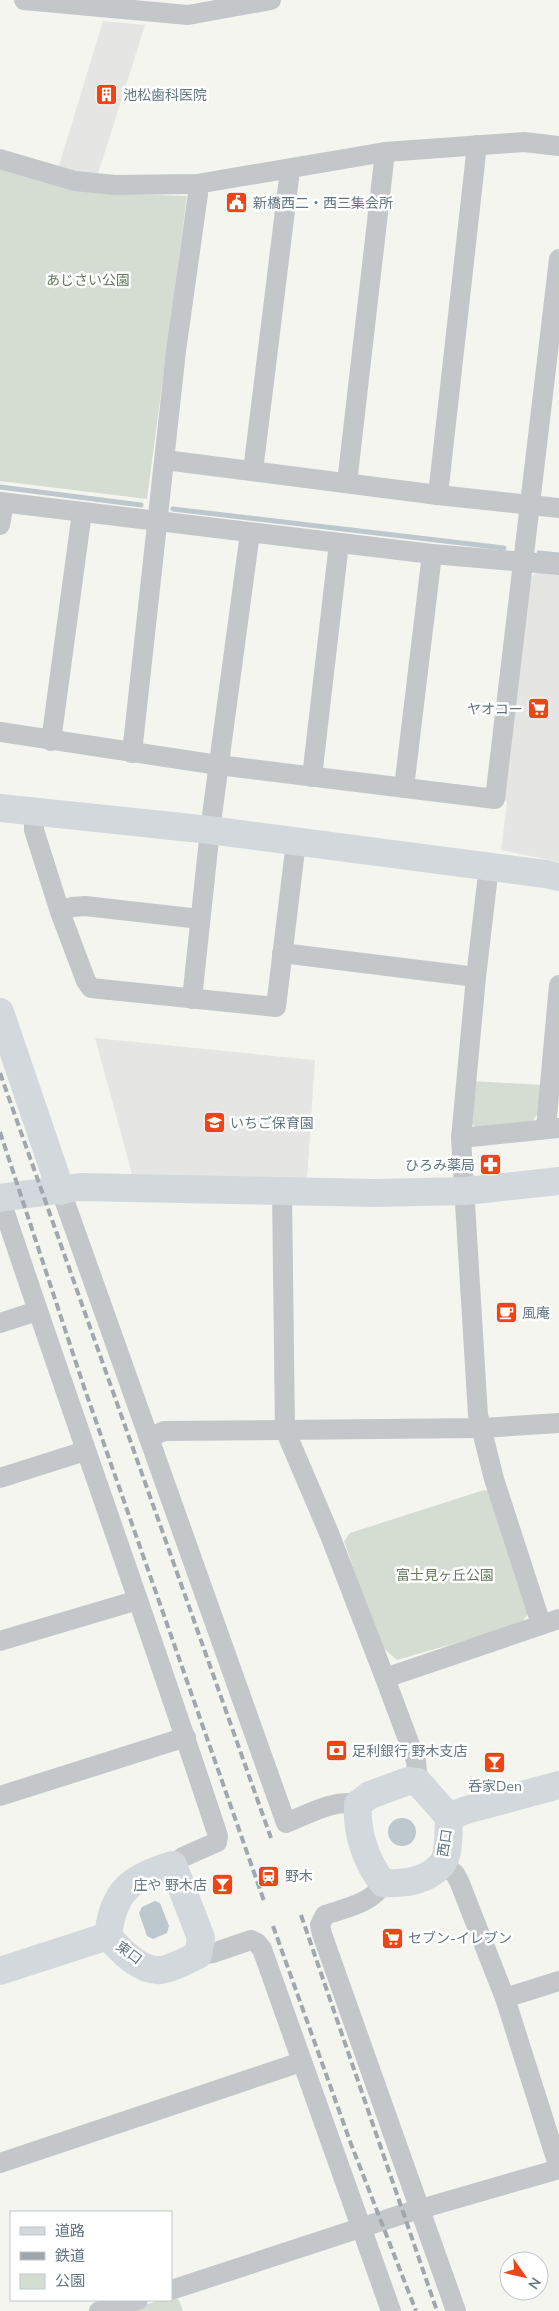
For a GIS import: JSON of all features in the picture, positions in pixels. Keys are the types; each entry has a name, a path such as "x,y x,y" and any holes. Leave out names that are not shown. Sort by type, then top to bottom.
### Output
{"street":[{"path":"24,0 77,3 188,15 245,3 271,0"},
{"path":"0,159 76,181 116,185 197,184 290,170 318,163 385,152 524,142 559,146"},
{"path":"438,495 477,145"},
{"path":"347,483 385,152"},
{"path":"253,471 290,170"},
{"path":"132,753 176,350 198,194 197,184"},
{"path":"0,732 218,766 495,799 528,504 559,259"},
{"path":"165,460 438,495 559,508"},
{"path":"0,525 2,502 432,554 559,565"},
{"path":"51,740 82,512"},
{"path":"192,999 210,830 250,532"},
{"path":"312,777 339,543"},
{"path":"404,788 432,554"},
{"path":"0,808 210,830 489,866 546,874 559,878"},
{"path":"34,812 34,830 60,912 86,981 91,988 276,1007 296,842"},
{"path":"385,1678 550,1621 494,1480 478,1415 466,1191 461,1138 476,977 489,866"},
{"path":"60,912 72,907 85,906 200,919"},
{"path":"282,953 476,977"},
{"path":"461,1138 552,1128 559,985"},
{"path":"0,1012 61,1191 286,1823 332,1804 346,1802 358,1804 370,1795 408,1782 418,1782 416,1761 385,1678 330,1533 285,1430 282,1191"},
{"path":"391,2311 262,1949 251,1940 213,1953 198,1955 201,1938 173,1865 183,1857 217,1842 218,1836 186,1737 85,1451 0,1198 80,1187 375,1193 466,1191 559,1181"},
{"path":"0,1323 37,1311"},
{"path":"149,1438 164,1431 482,1428 559,1423"},
{"path":"0,1478 85,1451"},
{"path":"0,1641 138,1600"},
{"path":"0,1796 186,1737"},
{"name":"西口","path":"383,1883 405,1884 427,1875 442,1864 446,1852 448,1817 418,1782"},
{"path":"448,1817 466,1810 559,1785"},
{"path":"358,1804 359,1833 374,1872 383,1883 379,1891 372,1897 325,1915 320,1925 456,2311"},
{"path":"172,2290 420,2209 559,2168 505,1998 459,1881 455,1874 442,1864"},
{"name":"東口","path":"173,1865 137,1878 128,1886 118,1897 110,1919 108,1936 121,1950 139,1963 160,1970 198,1955"},
{"path":"0,1972 108,1936"},
{"path":"505,1998 559,1981"},
{"path":"0,2164 301,2062"},
{"path":"100,2311 135,2301"}],"shaded area":[{"path":"103,21 145,25 97,177 58,169"},
{"path":"540,570 559,573 559,862 501,850 507,803 499,793 528,580"},
{"name":"いちご保育園","path":"95,1038 315,1060 307,1180 132,1174"},
{"path":"402,1818 412,1822 416,1832 412,1842 402,1846 392,1842 388,1832 392,1822"},
{"path":"155,1901 160,1903 169,1926 167,1933 153,1939 147,1936 139,1913 142,1907"}],"green space":[{"name":"あじさい公園","path":"0,166 97,193 187,196 147,499 0,481"},
{"path":"472,1081 543,1085 541,1109 532,1122 478,1129 468,1121"},
{"name":"富士見ヶ丘公園","path":"484,1490 492,1492 530,1611 521,1624 397,1660 380,1645 344,1541 350,1533"},
{"path":"172,2296 179,2300 183,2311 125,2311 158,2301 172,2301"}],"waterway":[{"path":"0,487 141,505"},
{"path":"173,509 504,548"},
{"path":"539,553 559,555"}],"railway":[{"path":"0,1073 271,1838"},
{"path":"0,1132 84,1387 264,1901"},
{"path":"301,1915 437,2311"},
{"path":"273,1926 351,2144 416,2311"}],"place":[{"name":"池松歯科医院","path":"107,95"},
{"name":"新橋西二・西三集会所","path":"237,203"},
{"name":"ヤオコー","path":"539,709"},
{"name":"いちご保育園","path":"214,1123"},
{"name":"ひろみ薬局","path":"491,1165"},
{"name":"風庵","path":"506,1313"},
{"name":"足利銀行 野木支店","path":"336,1751"},
{"name":"呑家Den","path":"495,1763"},
{"name":"野木","path":"269,1876"},
{"name":"庄や 野木店","path":"223,1885"},
{"name":"セブン-イレブン","path":"392,1938"}]}
